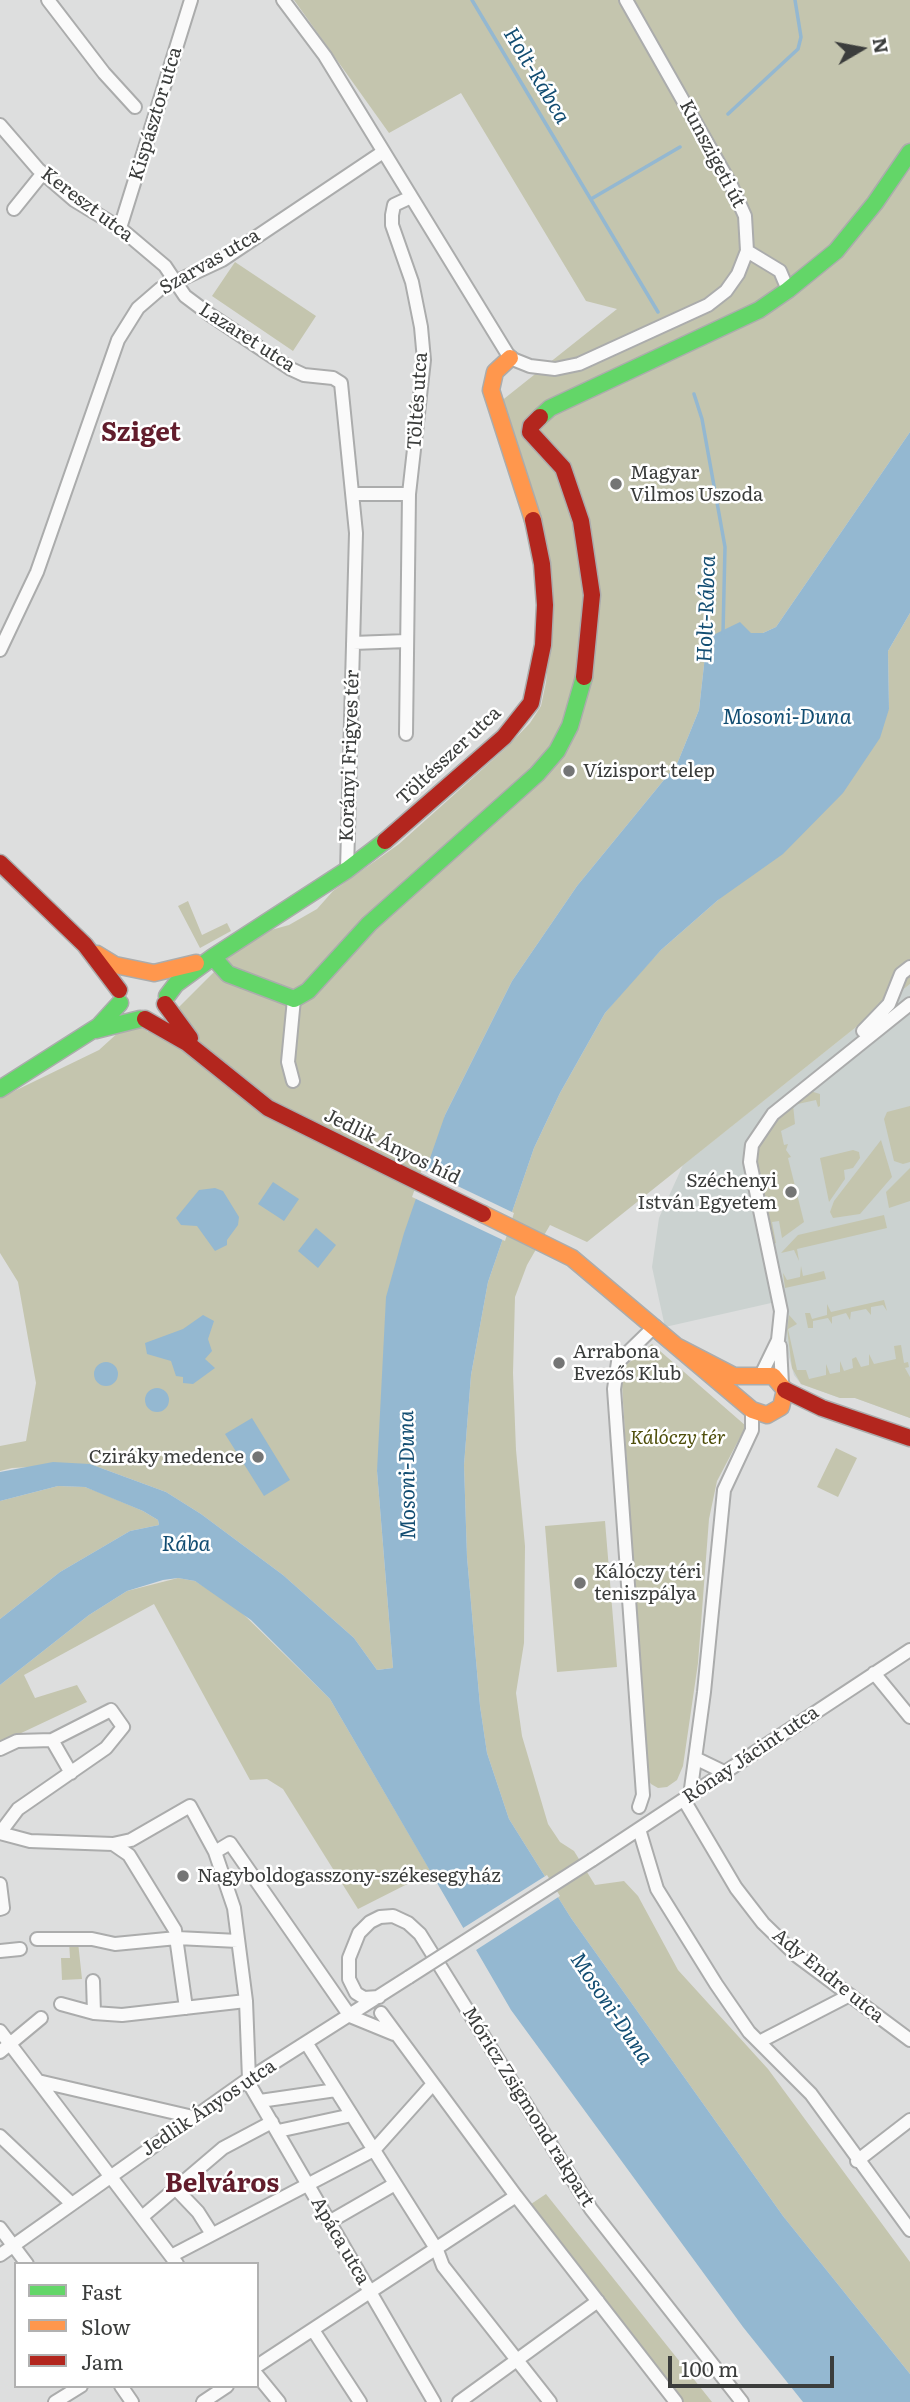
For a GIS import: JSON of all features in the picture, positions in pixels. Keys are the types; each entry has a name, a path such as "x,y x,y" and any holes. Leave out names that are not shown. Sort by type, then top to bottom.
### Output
{"street":[{"path":"48,0 111,81 135,107"},
{"name":"Kispásztor utca","path":"120,228 191,0"},
{"path":"284,0 325,56 510,358"},
{"name":"Kunszigeti út","path":"510,358 530,366 555,369 579,364 632,341 708,305 732,282 747,251 745,216 736,195 626,0"},
{"name":"Kereszt utca","path":"0,125 43,173 74,200 120,228 177,281"},
{"name":"Szarvas utca","path":"0,650 37,572 118,340 138,308 160,289 222,260 383,152"},
{"path":"293,1081 288,1062 294,999 317,983 369,924 537,774 557,751 570,726 586,670 592,595 581,521 563,468 530,432 538,418 550,408 698,341 759,310 788,290 836,251 875,203 910,152"},
{"path":"14,209 43,173"},
{"name":"Töltés utca","path":"409,494 424,360 412,282 391,225 391,215 394,205 411,197"},
{"path":"747,251 780,271 788,290"},
{"name":"Lazaret utca","path":"177,281 185,296 291,369 338,381 344,394 353,494"},
{"name":"Töltésszer utca","path":"213,957 346,870 416,817 504,737 531,703 542,645 545,605 542,564 535,527 491,390 495,372 510,358"},
{"path":"353,494 409,494 406,734"},
{"name":"Korányi Frigyes tér","path":"346,870 356,533 353,494"},
{"name":"Korányi Frigyes tér","path":"353,643 407,641"},
{"path":"0,863 85,945 115,965 147,972 164,983 166,1000"},
{"path":"85,945 128,1014 142,1019"},
{"path":"213,957 228,974 294,999"},
{"path":"0,1089 89,1032 119,997 126,977 189,967 213,957"},
{"path":"89,1032 157,1014 176,984 213,957"},
{"path":"852,1049 864,1030 889,1004 901,974 910,967"},
{"name":"Jedlik Ányos híd","path":"166,1000 206,1057"},
{"path":"777,1411 784,1402 779,1294 750,1162 752,1145 773,1114 910,1004"},
{"name":"Jedlik Ányos híd","path":"142,1019 170,1031 268,1108 348,1150 572,1258 655,1326"},
{"path":"639,1807 643,1795 615,1374 618,1362 625,1352 655,1326 750,1408 767,1415 777,1411 849,1416"},
{"path":"687,1798 697,1759 724,1490 752,1430 750,1408 745,1393 775,1350 780,1328"},
{"path":"678,1347 734,1376 773,1376 803,1400 910,1438"},
{"name":"Rónay Jácint utca","path":"409,1978 726,1773 910,1650"},
{"path":"874,1673 910,1717"},
{"path":"0,1749 17,1741 52,1740 111,1710 123,1727 106,1748 18,1809 0,1833 30,1841 113,1844 131,1840 190,1806 215,1852 229,1888 246,2001 248,2080"},
{"path":"52,1740 71,1773"},
{"path":"697,1759 726,1773"},
{"name":"Ady Endre utca","path":"687,1798 736,1888 763,1923 797,1956 910,2040"},
{"path":"639,1829 657,1889 716,1984 758,2042 782,2062 811,2094 910,2230"},
{"path":"215,1852 230,1843 351,2011 395,2034"},
{"path":"113,1844 129,1855 175,1930 186,2008"},
{"path":"0,1884 3,1909 0,1909"},
{"name":"Móricz Zsigmond rakpart","path":"349,1974 353,1945 359,1933 375,1919 399,1918 420,1934 592,2209 741,2402"},
{"path":"37,1939 92,1939 116,1944 177,1938 238,1941"},
{"path":"0,1951 20,1949"},
{"path":"321,1972 349,1974 354,1989 360,1996 379,1997"},
{"name":"Jedlik Ányos utca","path":"0,2255 193,2117 248,2080 310,2048 351,2011 409,1978"},
{"path":"93,1981 94,2013"},
{"path":"758,2042 850,1995"},
{"path":"61,2004 94,2013 145,2015 246,2001"},
{"path":"381,2014 516,2196 676,2402"},
{"path":"5,2048 41,2018"},
{"path":"0,2031 5,2048 38,2081 174,2260 212,2234 374,2150 432,2085"},
{"path":"310,2048 437,2250 443,2266 550,2402"},
{"name":"Apáca utca","path":"248,2080 434,2402"},
{"path":"38,2081 193,2117"},
{"path":"260,2101 335,2090"},
{"path":"142,2217 234,2140 275,2127 352,2115"},
{"path":"858,2161 910,2120"},
{"path":"0,2136 71,2203"},
{"path":"329,2222 395,2184"},
{"path":"177,2190 198,2212 212,2234"},
{"path":"259,2365 371,2294 516,2196"},
{"path":"0,2228 25,2262"},
{"path":"459,2402 598,2301"},
{"path":"313,2330 360,2402"},
{"path":"259,2377 279,2402"},
{"path":"55,2402 78,2388"}],"shaded area":[{"name":"Széchenyi István Egyetem","path":"910,984 910,1418 855,1398 840,1398 801,1384 794,1375 785,1343 780,1301 665,1327 652,1267 659,1218 683,1165"}],"green space":[{"path":"294,0 910,0 910,432 776,627 763,633 707,638 699,710 677,764 577,886 512,981 445,1115 377,1471 393,1668 377,1670 354,1638 283,1575 201,1514 166,1492 90,1464 0,1471 0,1446 26,1441 36,1383 18,1282 0,1253 0,1098 99,1050 132,1020 148,1032 171,1015 230,956 271,930 289,925 317,909 333,891 399,844 506,748 530,723 541,706 546,682 553,610 500,402 617,309 586,301 461,93 389,133"},
{"path":"235,262 316,316 293,351 212,296"},
{"path":"910,613 910,984 587,1242 550,1225 527,1265 515,1297 513,1373 516,1450 525,1546 524,1643 516,1693 522,1736 548,1824 560,1842 574,1851 595,1885 624,1881 638,1896 678,1970 768,2069 910,2262 910,2374 783,2216 571,1918 509,1819 487,1753 480,1706 467,1557 464,1465 471,1375 488,1282 534,1148 560,1093 605,1013 630,983 661,950 718,900 889,709 888,651"},
{"path":"188,901 202,935 227,923 231,931 200,948 178,906"},
{"path":"810,1091 820,1094 818,1107 816,1100 793,1105"},
{"path":"793,1105 795,1124 781,1131 784,1145 788,1144 786,1150 791,1157 788,1158 804,1222 782,1238 779,1221 772,1222 776,1243 773,1244 756,1160 758,1147 776,1119"},
{"path":"910,1106 910,1162 903,1164 894,1161 884,1119 887,1112"},
{"path":"881,1140 892,1177 860,1214 833,1218 830,1212 834,1201"},
{"path":"853,1150 859,1152 860,1158 853,1168 844,1170 845,1179 829,1202 820,1158"},
{"path":"910,1168 910,1201 889,1208 886,1192"},
{"path":"884,1215 887,1228 797,1249 799,1261 794,1250 781,1253 798,1235"},
{"path":"801,1266 803,1276 824,1271 826,1279 785,1288 783,1273 787,1280 800,1277"},
{"path":"884,1300 887,1311 883,1305 871,1307 871,1315 866,1309 851,1312 850,1320 846,1313 832,1317 832,1324 828,1318 813,1321 813,1328 808,1328 805,1313 810,1313 812,1319 827,1315 827,1304 831,1312"},
{"path":"789,1315 797,1324 788,1329 797,1370 806,1370 809,1379 826,1375 826,1364 830,1374 840,1372 840,1361 844,1371 853,1368 852,1359 856,1357 861,1367 869,1365 869,1354 874,1364 896,1359 894,1346 901,1345 904,1363 908,1362 909,1367 905,1368 910,1377 910,1418 855,1398 840,1398 801,1384 792,1368 787,1329"},
{"name":"Kálóczy tér","path":"652,1344 746,1426 717,1481 709,1519 698,1663 683,1766 677,1780 667,1787 658,1788 651,1784 646,1776 621,1369"},
{"path":"836,1448 857,1458 838,1497 817,1487"},
{"path":"58,1486 85,1487 101,1493 143,1511 158,1520 159,1525 130,1531 60,1572 0,1619 0,1501"},
{"path":"605,1521 617,1667 557,1672 545,1526"},
{"path":"178,1578 195,1581 235,1606 330,1699 431,1872 358,1909 283,1789 267,1779 250,1780 154,1604 24,1675 35,1698 77,1685 87,1702 0,1743 0,1685 89,1615 127,1591"},
{"path":"69,1941 78,1942 82,1979 62,1980 61,1958 70,1958"},
{"path":"546,2194 712,2402 683,2402 531,2204"}],"water":[{"path":"910,432 910,613 888,651 889,709 880,738 843,793 783,854 718,900 661,950 605,1013 560,1093 534,1148 488,1282 471,1375 464,1465 467,1557 480,1706 487,1753 509,1819 571,1918 783,2216 910,2374 910,2402 803,2402 743,2327 511,2010 330,1699 251,1620 195,1581 178,1578 163,1580 127,1591 89,1615 0,1685 0,1619 60,1572 130,1531 159,1525 158,1520 143,1511 85,1487 58,1486 0,1501 0,1472 53,1462 90,1464 166,1492 201,1514 283,1575 354,1638 377,1670 393,1668 377,1471 386,1297 404,1233 445,1115 512,981 577,886 677,764 699,710 707,638 740,622 751,633 763,633 776,627"},
{"path":"273,1182 299,1199 284,1221 258,1204"},
{"path":"215,1188 223,1191 239,1217 238,1225 227,1240 227,1245 215,1251 197,1226 181,1225 176,1218 199,1190"},
{"path":"316,1228 336,1245 318,1268 298,1251"},
{"path":"203,1315 214,1321 208,1339 212,1351 205,1359 215,1368 193,1384 183,1383 183,1377 176,1376 171,1361 147,1354 145,1343 183,1329"},
{"path":"106,1362 115,1365 118,1374 115,1383 106,1386 97,1383 94,1374 97,1365"},
{"path":"157,1388 166,1391 169,1400 166,1409 157,1412 148,1409 145,1400 148,1391"},
{"name":"Cziráky medence","path":"252,1418 290,1480 264,1496 225,1434"}],"pier":[{"path":"422,1169 514,1213 505,1241 412,1197"},
{"path":"547,1875 560,1896 473,1952 460,1930"}],"waterway":[{"name":"Holt-Rábca","path":"472,0 658,312"},
{"path":"728,114 798,49 801,37 795,0"},
{"path":"591,199 680,147"},
{"name":"Holt-Rábca","path":"694,394 702,419 725,547 723,633"}],"traffic: fast":[{"path":"540,417 550,408 759,310 788,290 836,251 875,203 910,152"},
{"path":"213,957 228,974 294,999 308,991 369,924 537,774 557,751 570,726 584,677"},
{"path":"167,996 176,984 213,957 347,870 385,841"},
{"path":"0,1089 99,1026 120,1003"},
{"path":"96,1030 140,1019"}],"traffic: slow":[{"path":"510,358 495,372 491,390 533,520"},
{"path":"97,954 115,965 154,973 196,963"},
{"path":"483,1214 572,1258 752,1410 767,1415 781,1407 785,1390 773,1376 734,1376 678,1347"}],"traffic: jam":[{"path":"540,417 531,426 530,432 563,468 581,521 592,595 584,677"},
{"path":"385,841 504,737 531,703 543,645 545,605 542,564 533,520"},
{"path":"0,863 85,945 119,990"},
{"path":"165,1004 190,1038"},
{"path":"145,1019 187,1043 268,1108 483,1214"},
{"path":"785,1390 822,1408 910,1438"}],"place":[{"name":"Magyar Vilmos Uszoda","path":"616,484"},
{"name":"Vízisport telep","path":"569,771"},
{"name":"Széchenyi István Egyetem","path":"791,1192"},
{"name":"Arrabona Evezős Klub","path":"559,1363"},
{"name":"Cziráky medence","path":"258,1457"},
{"name":"Kálóczy téri teniszpálya","path":"580,1583"},
{"name":"Nagyboldogasszony-székesegyház","path":"183,1876"}],"district":[{"name":"Sziget","path":"141,433"},
{"name":"Belváros","path":"222,2184"}],"water label":[{"name":"Mosoni-Duna","path":"787,718"},
{"name":"Mosoni-Duna","path":"408,1475"},
{"name":"Rába","path":"186,1545"},
{"name":"Mosoni-Duna","path":"611,2009"}]}
